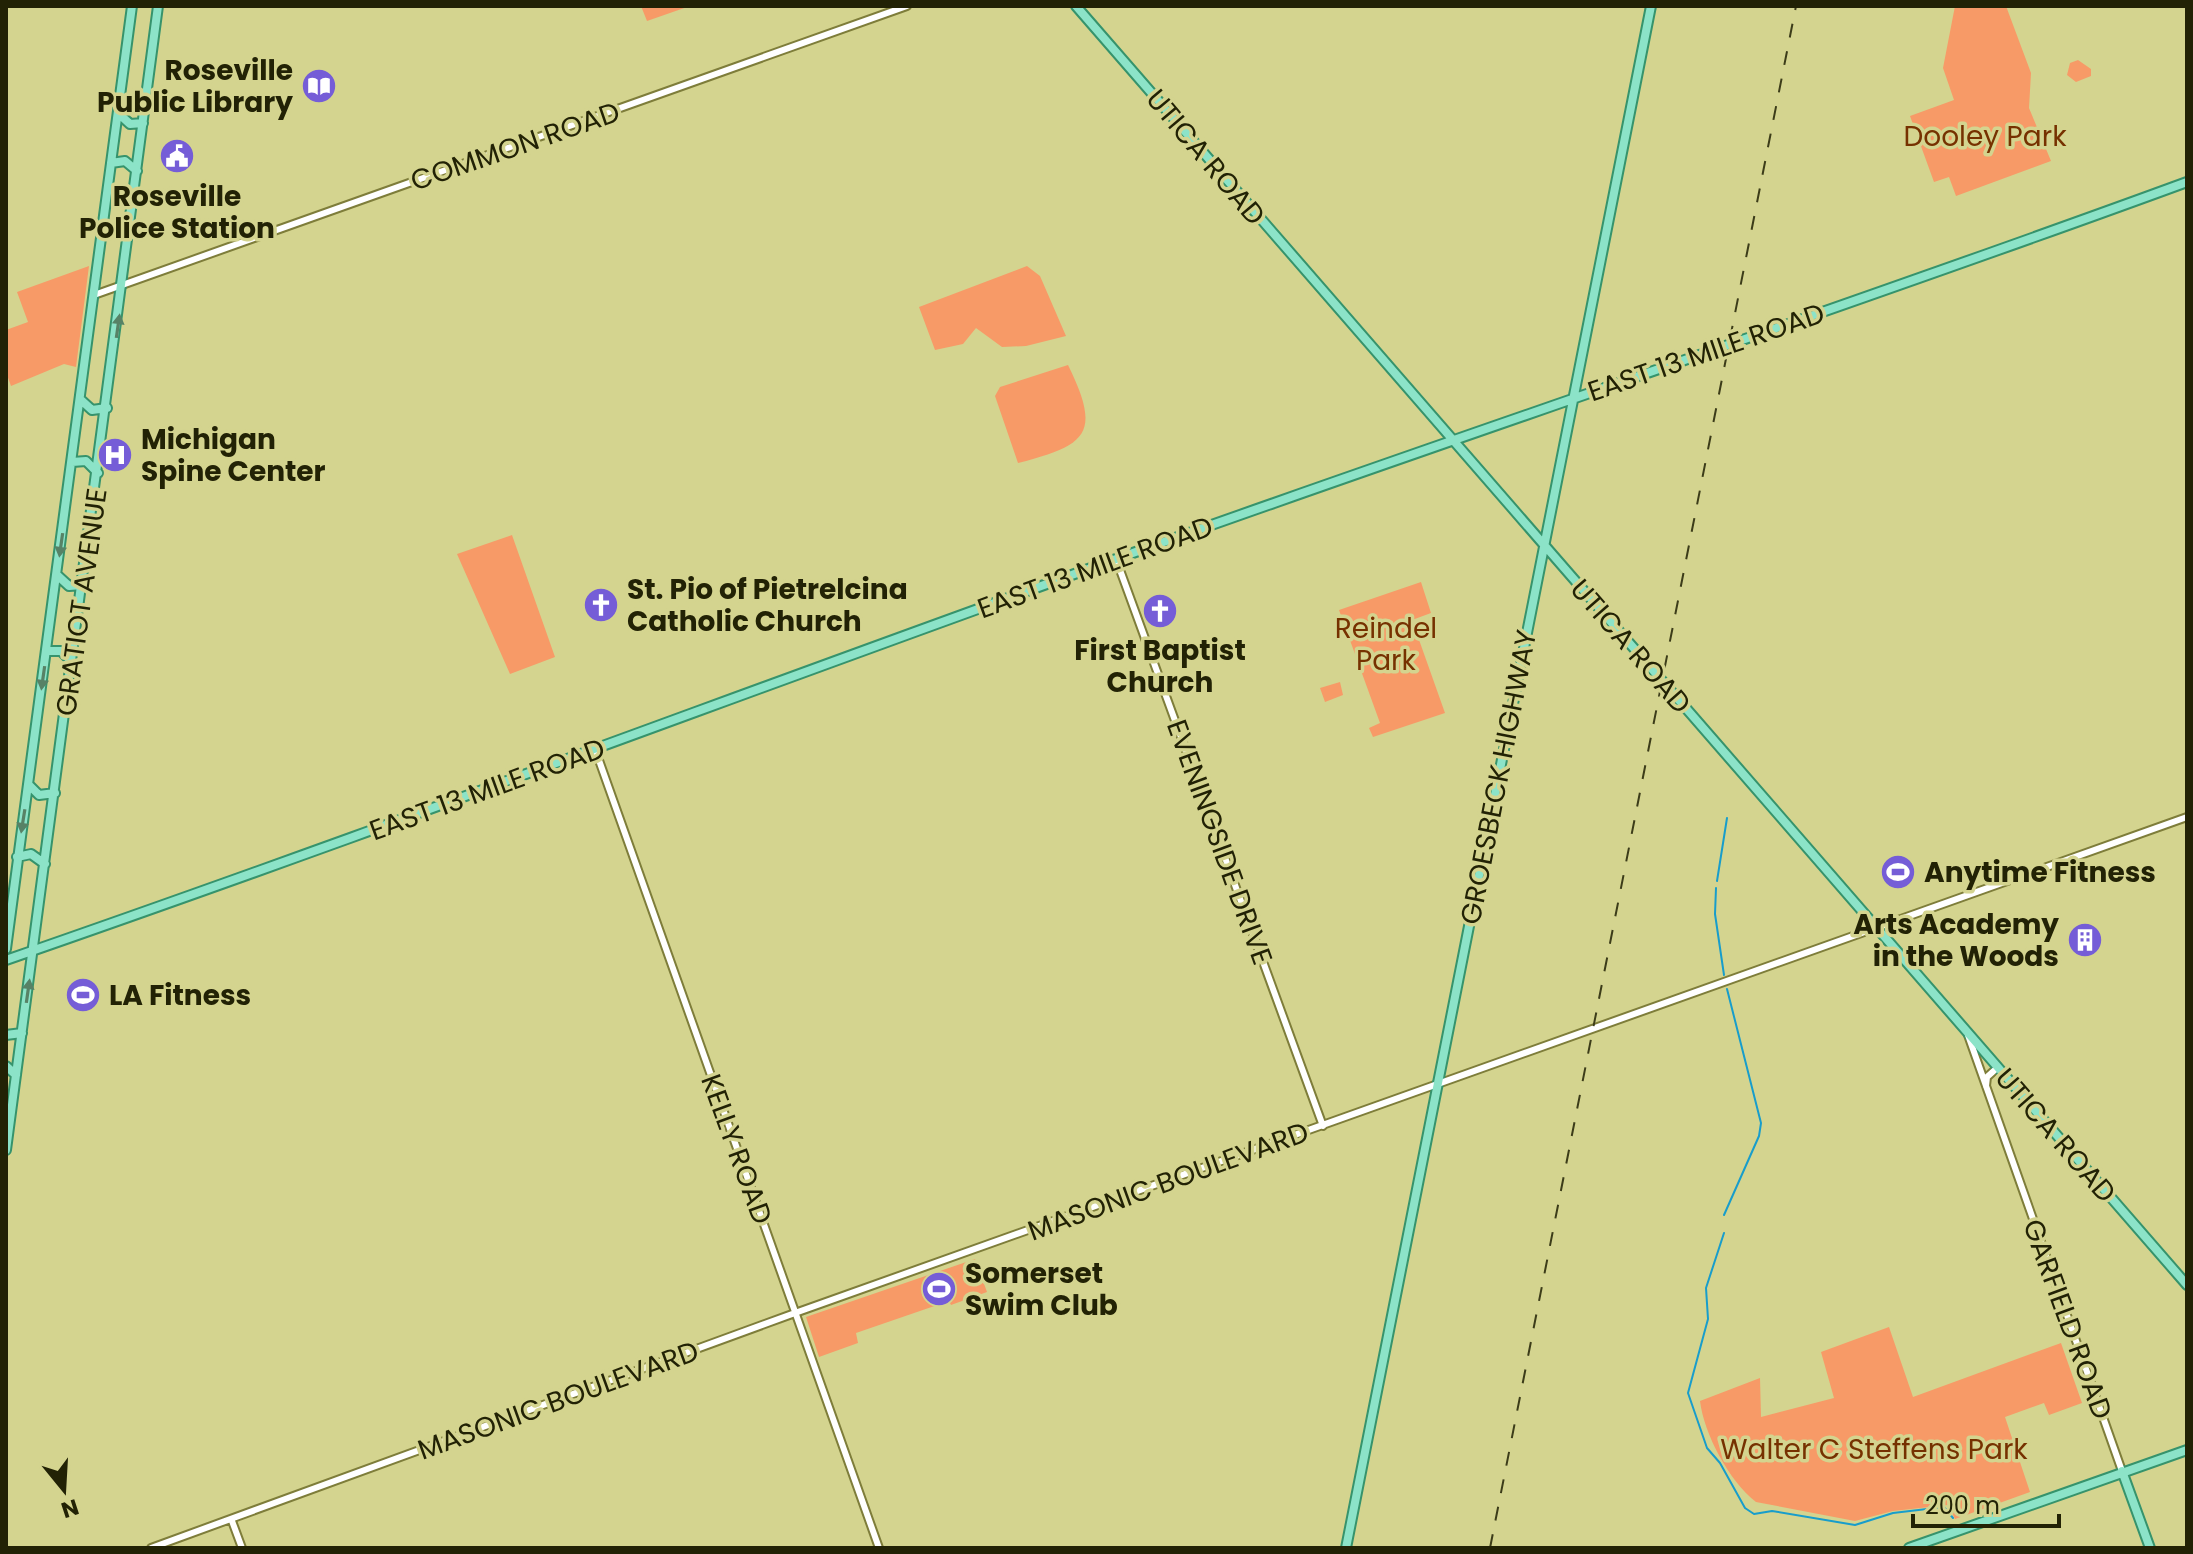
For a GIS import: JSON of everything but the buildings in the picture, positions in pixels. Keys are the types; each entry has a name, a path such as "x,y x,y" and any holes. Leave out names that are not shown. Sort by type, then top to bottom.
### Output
{"main road":[{"name":"GRATIOT AVENUE","path":"6,949 132,6"},
{"name":"GRATIOT AVENUE","path":"6,1150 35,950 158,6"},
{"name":"UTICA ROAD","path":"1076,6 2187,1285"},
{"name":"GROESBECK HIGHWAY","path":"1346,1548 1651,6"},
{"path":"118,112 130,124 143,123"},
{"path":"111,163 125,161 137,171"},
{"name":"EAST 13 MILE ROAD","path":"6,960 220,887 1116,559 1574,397 1787,326 2187,182"},
{"path":"81,399 92,410 107,408"},
{"path":"72,462 86,461 98,474"},
{"path":"57,575 69,586 83,585"},
{"path":"46,651 61,651 73,663"},
{"path":"28,785 39,795 55,793"},
{"path":"17,857 31,854 45,864"},
{"path":"6,1035 22,1033"},
{"path":"6,1066 16,1075"},
{"path":"1909,1548 2187,1450"},
{"name":"GARFIELD ROAD","path":"2122,1471 2150,1548"}],"street":[{"name":"COMMON ROAD","path":"94,295 907,6"},
{"name":"EVENINGSIDE DRIVE","path":"1116,559 1323,1126"},
{"name":"KELLY ROAD","path":"595,749 879,1548"},
{"name":"MASONIC BOULEVARD","path":"151,1548 232,1521 795,1313 2187,817"},
{"name":"GARFIELD ROAD","path":"1968,1035 2122,1471"},
{"path":"1986,1089 1987,1077 1997,1068"},
{"path":"232,1521 242,1548"}],"green space":[{"path":"641,6 690,6 647,21"},
{"name":"Dooley Park","path":"1955,6 2006,6 2031,73 2029,108 2051,161 1956,196 1949,177 1934,182 1910,116 1954,100 1943,68"},
{"path":"2078,60 2091,69 2091,76 2076,82 2067,75 2070,63"},
{"path":"89,266 76,367 64,364 11,386 6,372 6,330 28,322 17,292"},
{"path":"1027,266 1040,276 1066,336 1026,346 1002,347 976,328 963,344 935,350 919,307"},
{"path":"1068,365 1084,407 1082,433 1060,450 1018,463 995,396 1000,387"},
{"path":"512,535 555,657 510,674 457,554"},
{"name":"Reindel Park","path":"1421,582 1431,613 1412,620 1445,713 1373,737 1369,728 1380,723 1339,610"},
{"path":"1340,682 1343,695 1325,702 1320,688"},
{"path":"975,1259 987,1292 951,1305 949,1301 856,1333 858,1343 819,1357 806,1317"},
{"name":"Walter C Steffens Park","path":"1889,1327 1913,1397 2061,1343 2082,1403 2049,1415 2044,1403 2005,1417 2030,1492 1955,1519 1948,1505 1893,1511 1855,1521 1756,1502 1736,1482 1719,1456 1700,1401 1760,1378 1761,1417 1834,1398 1821,1352"}],"waterway":[{"path":"1717,881 1727,818"},
{"path":"1716,888 1715,914 1724,975"},
{"path":"1724,1215 1759,1136 1761,1123 1727,989"},
{"path":"1724,1233 1706,1288 1708,1319 1688,1393 1707,1448 1720,1463 1745,1508 1754,1514 1772,1511 1855,1525 1893,1513 1944,1507 1953,1518"}],"railway":[{"path":"1490,1548 1796,6"}],"place":[{"name":"Roseville Public Library","path":"319,86"},
{"name":"Roseville Police Station","path":"177,156"},
{"name":"Michigan Spine Center","path":"115,455"},
{"name":"St. Pio of Pietrelcina Catholic Church","path":"601,605"},
{"name":"First Baptist Church","path":"1160,611"},
{"name":"Anytime Fitness","path":"1898,872"},
{"name":"Arts Academy in the Woods","path":"2085,940"},
{"name":"LA Fitness","path":"83,995"},
{"name":"Somerset Swim Club","path":"939,1289"}]}
